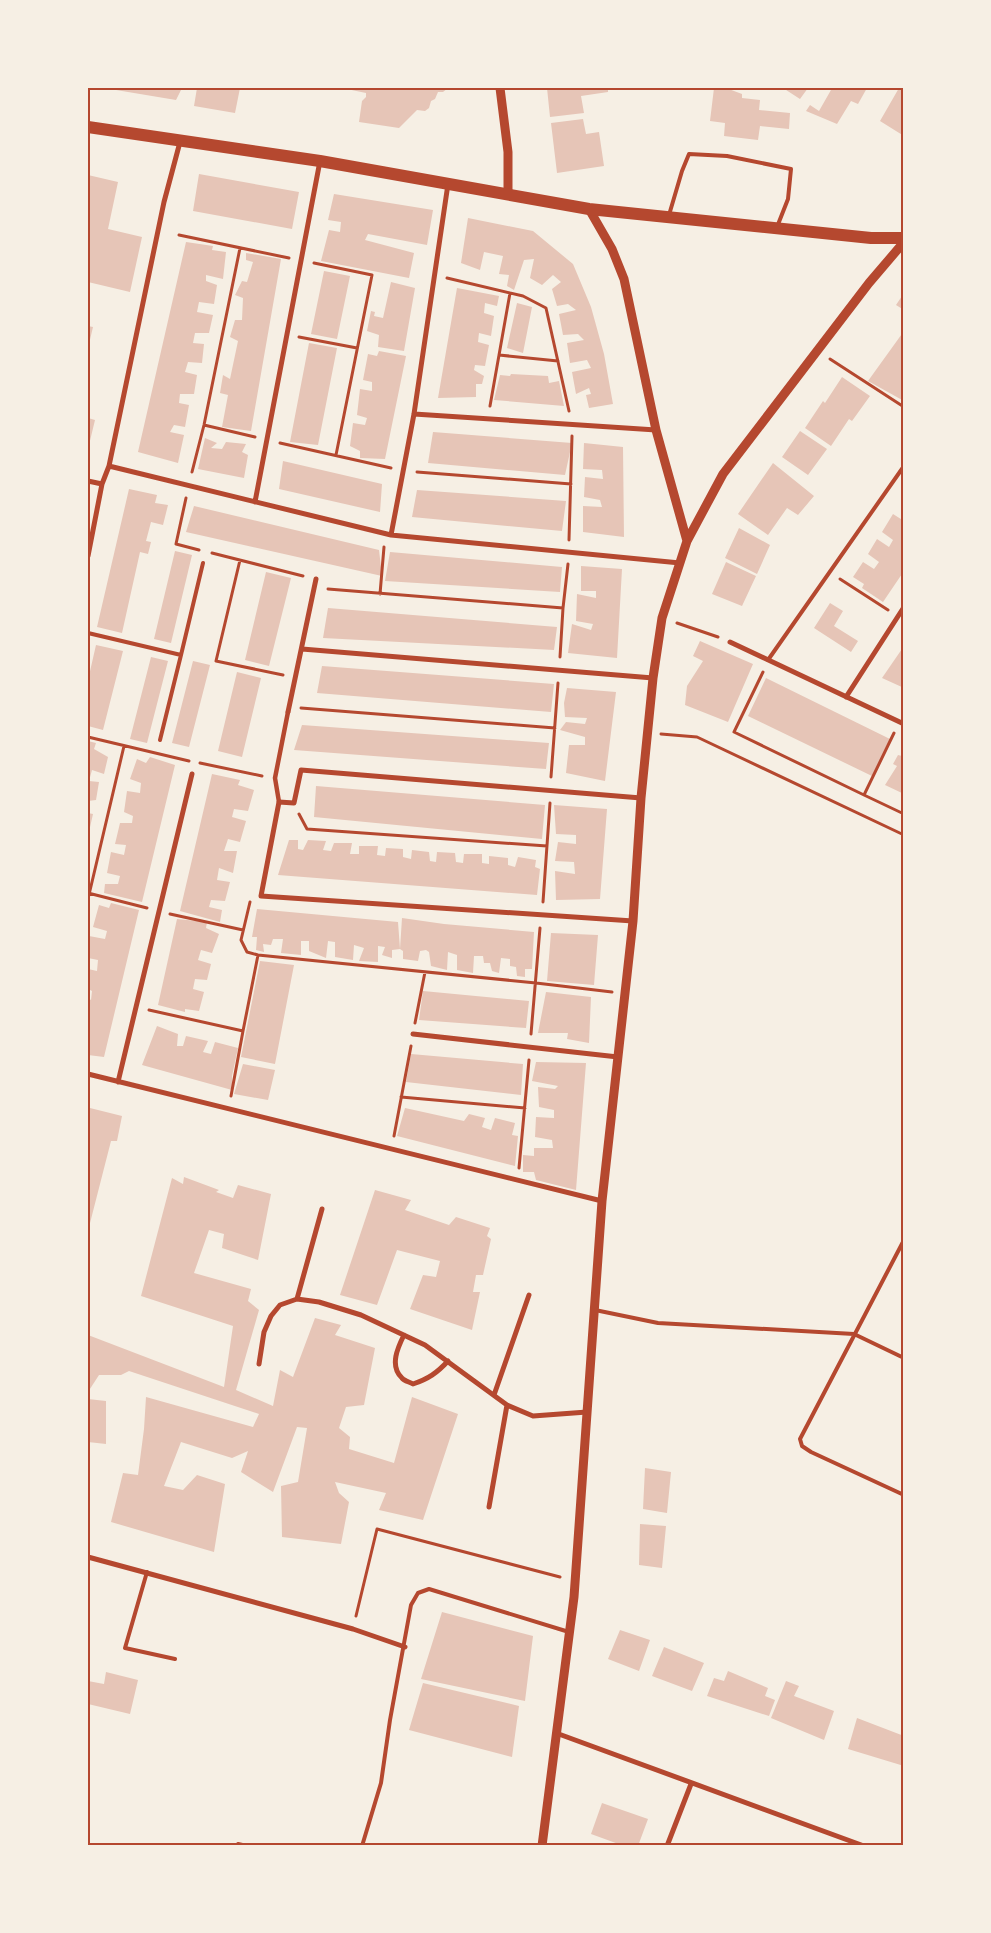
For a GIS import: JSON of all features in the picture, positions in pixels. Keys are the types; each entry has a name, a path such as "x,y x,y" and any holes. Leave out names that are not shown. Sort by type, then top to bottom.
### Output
{"main road":[{"path":"88,127 320,161 589,209 871,238 904,238"}],"street":[{"path":"500,88 508,152 508,194"},
{"path":"88,556 164,202 180,140"},
{"path":"255,502 320,161"},
{"path":"388,534 414,414 448,183"},
{"path":"589,209 612,249 624,279 656,430 687,541"},
{"path":"542,1846 575,1581 602,1201 633,920 641,798 653,678 662,618 687,541 723,474 869,283 904,242"},
{"path":"414,414 656,430"},
{"path":"108,466 388,534 680,563"},
{"path":"88,481 102,484"},
{"path":"316,579 275,778 279,802 261,896 633,920"},
{"path":"846,697 904,606"},
{"path":"730,642 901,723"},
{"path":"302,649 653,678"},
{"path":"279,802 294,803 301,770 641,798"},
{"path":"118,1082 192,774"},
{"path":"413,1034 618,1057"},
{"path":"88,1074 602,1201"},
{"path":"297,1299 322,1209"},
{"path":"494,1395 529,1295"},
{"path":"260,1364 264,1332 271,1316 280,1305 297,1299 320,1302 361,1315 426,1345 507,1405 533,1416 588,1412"},
{"path":"404,1335 396,1352 396,1367 401,1378 413,1384 438,1373 448,1361"},
{"path":"489,1507 507,1405"},
{"path":"88,1557 353,1629 405,1646"},
{"path":"556,1733 690,1784 864,1846"},
{"path":"667,1846 690,1784"}],"lane":[{"path":"668,217 689,154 727,156 791,169 788,198 777,228"},
{"path":"768,660 904,466"},
{"path":"160,740 203,563"},
{"path":"88,633 181,655"},
{"path":"904,1240 800,1439 802,1446 811,1452 904,1494"},
{"path":"595,1310 658,1323 854,1334 904,1358"},
{"path":"147,1572 125,1648 174,1659"},
{"path":"362,1846 381,1783 390,1720 411,1605 418,1594 429,1589 569,1632"},
{"path":"238,1844 247,1846"}],"path":[{"path":"179,235 372,275 336,455"},
{"path":"240,248 204,425 176,544 316,579"},
{"path":"434,275 523,296 546,308 572,425 569,552 562,608 542,914 518,1180"},
{"path":"488,419 510,293"},
{"path":"287,335 357,348"},
{"path":"817,350 904,407"},
{"path":"500,355 558,361"},
{"path":"204,425 403,471 571,484"},
{"path":"380,594 388,534"},
{"path":"240,560 216,661 296,678"},
{"path":"829,572 897,616"},
{"path":"314,588 562,608"},
{"path":"662,618 730,642"},
{"path":"768,660 734,732 904,814"},
{"path":"288,709 555,728"},
{"path":"864,795 901,723"},
{"path":"648,733 697,737 904,835"},
{"path":"88,737 275,778"},
{"path":"88,900 124,746"},
{"path":"294,803 307,829 546,846"},
{"path":"261,896 250,903 242,940 247,952 258,955 536,982 625,994"},
{"path":"229,1109 258,955"},
{"path":"391,1149 425,972"},
{"path":"136,1007 243,1030"},
{"path":"401,1097 525,1108"},
{"path":"353,1629 377,1529 575,1581"}],"building":[{"path":"116,88 182,88 176,100 116,90"},
{"path":"197,88 240,88 235,113 194,106"},
{"path":"342,88 448,88 443,92 438,92 435,99 431,101 429,108 425,111 417,110 399,128 359,122 362,101 366,97 366,93"},
{"path":"547,88 608,88 608,92 581,96 584,113 550,117"},
{"path":"714,88 726,88 742,94 742,98 760,100 759,110 790,113 789,129 760,126 758,140 724,136 725,123 710,121"},
{"path":"783,88 808,88 800,99"},
{"path":"827,88 867,88 858,104 851,101 837,124 806,111 810,105 819,111 831,90"},
{"path":"899,88 904,89 904,136 880,121"},
{"path":"583,119 586,134 599,132 604,166 557,173 551,123"},
{"path":"199,174 299,192 292,229 193,211"},
{"path":"88,175 118,182 108,229 142,237 130,292 88,282"},
{"path":"334,194 433,210 427,245 368,234 365,240 414,253 409,278 321,261 329,230 340,232 341,222 328,220"},
{"path":"468,218 533,231 573,264 591,307 604,354 613,404 589,408 586,395 591,394 589,388 576,394 572,372 591,368 587,360 570,363 567,343 584,340 578,334 563,335 559,314 576,310 568,304 557,306 552,289 561,282 553,275 542,285 530,278 534,259 524,260 514,290 507,286 509,275 499,274 503,256 484,252 480,270 461,263"},
{"path":"186,242 213,246 212,250 226,252 223,279 206,275 206,281 217,285 214,304 199,302 197,312 213,315 209,333 195,333 193,343 204,344 202,363 188,362 185,372 197,375 194,394 180,394 179,403 189,405 185,427 174,425 170,432 184,435 178,463 138,452"},
{"path":"246,253 281,259 251,431 222,427 228,395 220,393 223,375 230,379 238,341 230,337 235,320 242,320 243,298 235,295 242,281 247,282 253,262 246,260"},
{"path":"324,271 350,276 337,339 311,334"},
{"path":"391,282 415,288 404,351 378,347 379,335 367,331 371,311 375,312 374,316 383,318"},
{"path":"457,288 499,296 497,306 485,303 484,313 494,316 491,336 479,333 478,342 489,345 485,366 475,365 474,370 484,376 482,384 476,384 476,397 438,398"},
{"path":"904,293 904,310 896,305"},
{"path":"517,303 532,307 523,353 507,348"},
{"path":"88,326 93,327 88,348"},
{"path":"904,331 904,401 868,381"},
{"path":"309,343 337,348 318,445 290,442"},
{"path":"379,351 406,356 385,459 360,458 360,451 350,446 353,423 365,425 367,418 357,415 360,389 372,391 372,382 363,380 368,354 377,356"},
{"path":"511,374 548,376 549,383 559,381 564,406 494,400 500,375 510,376"},
{"path":"842,377 870,396 852,421 849,419 831,446 805,428 823,401 825,403"},
{"path":"88,418 95,420 88,449"},
{"path":"800,431 827,449 808,475 782,457"},
{"path":"433,432 572,443 565,475 428,463"},
{"path":"205,438 217,443 211,448 222,449 226,442 246,444 242,452 248,455 244,478 198,469"},
{"path":"584,443 623,447 624,537 583,532 583,506 602,507 600,500 584,497 585,477 603,479 602,470 583,469"},
{"path":"283,461 382,484 380,512 279,489"},
{"path":"773,463 814,496 798,515 787,508 768,535 738,514"},
{"path":"129,489 157,495 155,503 168,505 163,525 151,522 146,541 151,542 148,554 140,552 122,633 97,627"},
{"path":"417,490 566,501 562,531 412,517"},
{"path":"194,506 379,550 382,576 186,532"},
{"path":"893,514 904,521 904,571 883,602 862,588 864,584 853,577 863,562 874,569 879,562 868,554 877,539 889,547 893,540 882,532"},
{"path":"739,528 770,545 757,574 725,558"},
{"path":"175,551 192,555 171,643 154,639"},
{"path":"390,552 562,567 560,592 385,581"},
{"path":"726,562 756,576 742,606 712,594"},
{"path":"581,566 622,569 617,658 568,653 572,624 591,630 593,624 576,621 577,594 596,598 596,591 581,591"},
{"path":"266,572 291,578 269,666 245,660"},
{"path":"830,603 843,611 834,626 858,641 851,652 814,628"},
{"path":"328,608 557,627 554,650 323,638"},
{"path":"700,641 753,664 728,722 685,705 687,686 703,661 693,656"},
{"path":"96,645 123,651 103,730 88,726 88,680"},
{"path":"904,646 904,688 882,678"},
{"path":"151,657 168,661 147,743 130,739"},
{"path":"193,661 210,665 189,747 172,743"},
{"path":"322,666 554,684 551,712 317,693"},
{"path":"237,672 261,678 242,757 218,751"},
{"path":"766,678 890,739 872,776 748,716"},
{"path":"567,688 616,692 605,781 566,773 569,745 585,745 585,737 560,730 566,722 585,724 587,718 565,717 564,703"},
{"path":"302,725 549,743 546,769 294,750"},
{"path":"88,741 96,743 94,749 108,757 104,774 92,770 89,781 99,782 96,800 88,801"},
{"path":"904,753 904,794 885,785 897,766 893,764 898,755 902,756"},
{"path":"150,757 175,765 142,902 104,893 105,884 118,884 120,876 107,873 111,852 124,855 126,845 115,844 120,823 132,823 133,816 124,812 127,791 140,793 141,783 130,779 137,759 146,763"},
{"path":"212,774 240,780 238,785 254,790 248,811 234,809 232,817 246,821 240,842 228,839 224,851 237,851 233,873 219,868 217,880 230,882 225,901 211,900 209,907 222,910 220,922 180,911"},
{"path":"316,786 545,805 542,839 314,817"},
{"path":"554,805 607,809 600,899 556,900 555,871 575,874 574,862 555,861 558,842 576,844 576,835 556,834"},
{"path":"88,813 93,814 88,836"},
{"path":"289,840 298,840 298,849 303,850 308,840 326,841 323,850 331,851 334,843 352,843 350,854 359,854 359,846 378,846 377,855 385,856 386,848 403,849 403,857 411,859 412,850 429,852 430,861 436,862 437,852 455,853 456,862 463,863 464,854 482,854 482,863 489,864 489,856 508,858 508,865 515,867 518,857 536,860 535,867 540,869 537,895 278,875"},
{"path":"111,903 139,910 104,1057 88,1055 88,998 91,1000 92,991 88,989 88,969 97,971 98,960 88,958 88,943 89,936 105,939 107,931 93,927 99,905 109,908"},
{"path":"257,909 398,922 400,949 392,950 392,958 382,955 385,947 378,946 378,962 359,961 364,948 354,945 353,960 335,957 335,942 328,941 326,958 309,951 309,941 301,941 301,955 281,953 283,939 273,939 271,945 263,944 264,952 256,950 257,937 252,937"},
{"path":"402,918 444,924 534,932 532,969 525,969 525,977 517,976 516,967 510,966 510,959 501,958 499,973 492,971 490,963 484,963 483,956 474,956 473,973 457,970 457,955 448,952 447,970 431,966 429,952 426,950 420,951 418,961 403,959 403,951 400,949"},
{"path":"177,919 207,922 206,928 219,934 212,953 201,950 198,960 211,964 207,980 195,979 193,989 204,992 199,1011 185,1009 185,1012 158,1005"},
{"path":"551,933 598,935 594,985 547,981"},
{"path":"260,961 294,965 275,1064 241,1057"},
{"path":"423,991 529,1001 526,1028 419,1020"},
{"path":"546,992 591,997 589,1043 567,1039 568,1033 538,1033"},
{"path":"157,1026 178,1034 177,1046 183,1046 186,1036 208,1041 203,1052 211,1054 215,1042 238,1048 232,1076 232,1090 142,1065"},
{"path":"411,1054 523,1064 521,1095 406,1082"},
{"path":"536,1062 586,1063 576,1190 536,1180 534,1172 523,1172 523,1155 534,1156 534,1148 553,1148 552,1140 535,1137 536,1117 554,1118 554,1110 539,1107 538,1087 555,1089 558,1086 532,1081"},
{"path":"243,1064 275,1070 268,1100 234,1094"},
{"path":"90,1108 122,1116 117,1141 111,1141 88,1227 88,1116"},
{"path":"405,1108 464,1121 469,1114 485,1118 482,1127 491,1130 495,1118 515,1123 512,1135 518,1136 515,1166 397,1136"},
{"path":"184,1177 219,1190 216,1192 233,1198 238,1185 271,1194 258,1260 222,1248 224,1234 209,1230 194,1273 251,1289 248,1301 259,1310 236,1390 273,1406 280,1370 293,1377 315,1318 341,1325 335,1335 375,1348 364,1405 346,1407 339,1428 350,1437 349,1449 394,1463 412,1397 458,1414 423,1520 379,1510 386,1493 335,1482 339,1493 349,1502 341,1544 282,1537 281,1486 298,1482 307,1428 297,1427 273,1492 241,1472 248,1451 232,1458 181,1442 164,1486 183,1490 197,1475 225,1484 214,1552 111,1522 123,1473 138,1475 146,1397 253,1427 259,1414 129,1371 121,1375 99,1375 88,1392 88,1335 224,1387 233,1326 141,1296 172,1178 183,1184"},
{"path":"375,1190 411,1200 405,1210 449,1225 456,1217 490,1228 487,1236 491,1239 483,1275 476,1275 473,1292 480,1292 472,1330 410,1309 423,1275 436,1277 440,1261 397,1250 377,1305 340,1295"},
{"path":"88,1399 106,1401 106,1444 88,1442"},
{"path":"645,1468 671,1472 667,1513 643,1509"},
{"path":"640,1524 666,1526 662,1568 639,1565"},
{"path":"442,1612 533,1636 525,1701 421,1679"},
{"path":"620,1630 650,1640 639,1671 608,1659"},
{"path":"664,1647 704,1663 692,1691 652,1676"},
{"path":"728,1671 768,1688 765,1696 775,1700 769,1716 707,1696 714,1678 724,1681"},
{"path":"106,1672 138,1680 130,1714 88,1704 88,1681 104,1684"},
{"path":"786,1681 799,1686 794,1696 834,1711 824,1740 771,1718"},
{"path":"423,1683 519,1706 512,1757 409,1730"},
{"path":"857,1718 904,1736 904,1766 848,1749"},
{"path":"602,1803 648,1819 638,1846 624,1846 591,1834"}]}
